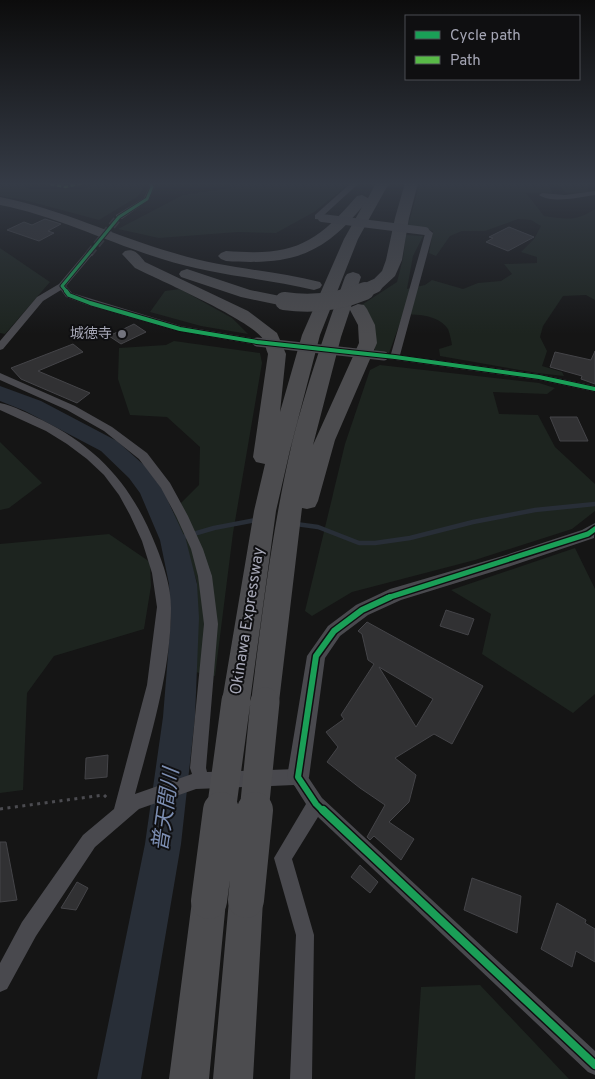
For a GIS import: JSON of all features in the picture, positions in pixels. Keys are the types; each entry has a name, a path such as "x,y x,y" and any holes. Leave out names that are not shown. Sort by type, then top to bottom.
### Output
{"highway":[{"path":"76,233 216,285 302,304 348,298 375,286 388,273 394,260 399,233"},
{"path":"107,233 150,250 192,263 314,285"},
{"path":"110,233 160,245 244,258 291,254 310,247 329,233"},
{"name":"Okinawa Expressway","path":"233,1079 246,900 250,701 265,511 279,450 311,335 354,233"},
{"name":"Okinawa Expressway","path":"189,1079 209,901 250,701 278,594 291,503 304,443 332,336 347,290 372,233"},
{"path":"130,254 140,265 242,315 259,326 271,337 277,354 260,481 265,511"},
{"path":"278,594 299,540 310,485 327,437 368,343 368,329 364,317 358,309"}],"street":[{"path":"395,357 429,233"},
{"path":"0,347 40,299 62,286 89,254"},
{"path":"62,286 69,295 90,303 180,329 257,342 395,357 539,377 595,389"},
{"path":"0,376 86,416 108,429 143,456 166,486 188,528 205,576 211,624 198,768 199,781"},
{"path":"0,406 58,432 87,452 115,479 138,515 156,560 164,606 158,659 128,809"},
{"path":"595,529 588,534 508,561 396,594 362,610 334,632 316,656 298,777 316,804 595,1065"},
{"path":"0,982 29,929 60,880 89,842 128,809 199,781 298,777"},
{"path":"301,1079 305,935 283,858 316,804"}],"path":[{"path":"0,809 104,795"}],"shaded area":[{"path":"138,233 220,233 159,238"},
{"path":"433,233 456,233 450,236 436,256 429,253"},
{"path":"537,233 595,233 595,300 586,295 563,296 543,326 540,337 547,351 542,366 562,372 564,376 440,356 439,349 452,345 448,329 440,321 421,315 403,315 389,353 375,351 375,328 360,306 397,282 406,235 423,236 413,256 407,289 425,285 432,280 463,289 478,283 501,281 512,274 504,264 537,263 537,257 521,252"},
{"path":"0,248 50,282 5,334 0,333"},
{"path":"180,289 232,318 248,334 201,326 150,312 165,291"},
{"path":"174,341 260,353 262,363 233,533 215,676 195,672 197,582 173,511 199,485 200,447 167,417 130,415 118,379 119,348 166,345"},
{"path":"380,365 539,383 555,388 547,394 493,392 499,414 538,415 555,447 595,484 595,511 572,529 475,560 352,592 312,616 305,611 345,444 370,370"},
{"path":"0,442 42,483 9,508 0,510"},
{"path":"109,534 150,562 151,586 144,629 54,656 27,693 23,790 0,793 0,544"},
{"path":"575,548 595,589 595,694 573,713 482,654 491,614 451,590"},
{"path":"480,985 569,1079 415,1079 421,987"}],"building":[{"path":"17,233 53,233 39,241"},
{"path":"496,233 525,233 534,237 508,251 486,242 493,238 489,237"},
{"path":"134,324 146,332 121,344 109,336"},
{"path":"73,344 83,352 38,371 90,393 77,403 21,379 11,368"},
{"path":"595,351 595,384 581,379 582,376 550,367 555,352 591,360"},
{"path":"550,417 577,417 588,441 560,441"},
{"path":"446,610 474,619 468,635 440,626"},
{"path":"367,622 483,686 452,744 434,734 395,758 416,775 409,802 389,822 414,839 401,860 374,836 370,840 367,837 385,805 327,762 338,747 326,732 344,719 341,715 374,664 368,660 362,634 358,631","holes":["379,667 433,699 416,727"]},
{"path":"108,755 107,777 85,779 86,758"},
{"path":"0,842 6,842 17,900 0,902"},
{"path":"360,865 378,882 370,893 351,877"},
{"path":"472,878 521,896 517,933 464,910"},
{"path":"77,882 88,888 76,910 61,908"},
{"path":"557,903 586,920 585,923 595,929 595,962 576,951 572,967 541,949"}],"waterway":[{"name":"普天間川","path":"0,393 33,406 109,446 137,472 151,490 173,540 183,584 185,618 179,717 163,844 119,1079"},
{"path":"296,524 318,527 359,543 375,543 410,538 473,522 535,510 595,504"},
{"path":"173,540 214,528 256,520"}],"tunnel":[{"path":"89,254 106,233"}],"cycle path":[{"path":"105,233 62,286 69,295 180,329 257,342 395,357 539,377 595,389"},
{"path":"595,529 588,534 508,561 396,594 362,610 334,631 316,656 298,777 316,804 595,1065"}],"place":[{"name":"城徳寺","path":"122,334"}]}
